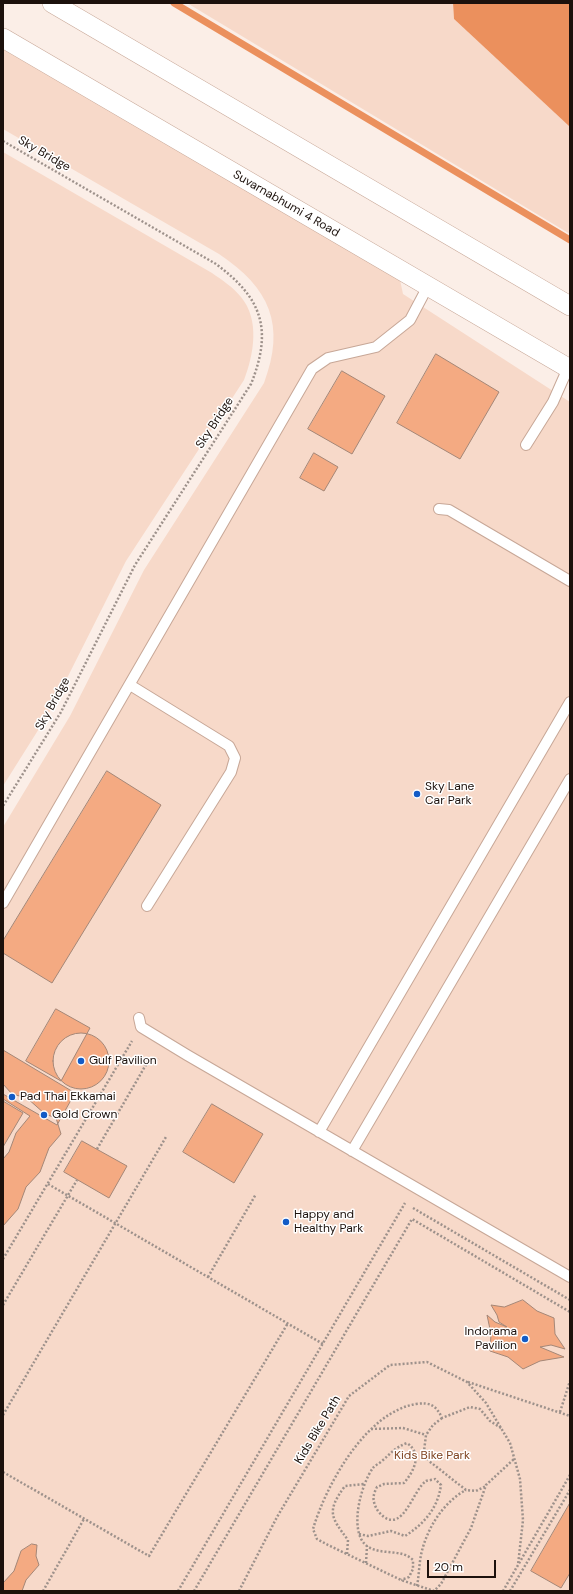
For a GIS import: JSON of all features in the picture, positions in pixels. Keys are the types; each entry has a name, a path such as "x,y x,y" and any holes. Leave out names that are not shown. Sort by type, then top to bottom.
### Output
{"street":[{"path":"52,3 570,306"},
{"name":"Suvarnabhumi 4 Road","path":"3,38 569,369"}],"lane":[{"path":"3,903 312,369 328,358 376,347 410,320 428,286"},
{"path":"526,445 553,402 569,369"},
{"path":"438,509 449,510 570,581"},
{"path":"130,685 229,746 235,758 231,772 147,906"},
{"path":"319,1132 570,702"},
{"path":"352,1151 570,779"},
{"path":"140,1022 319,1132 570,1277"}],"path":[{"name":"Sky Bridge","path":"3,141 216,264 234,278 248,292 256,306 262,324 263,344 260,363 251,384 135,565 61,712 3,806"},
{"path":"3,1259 48,1184 140,1022"},
{"path":"96,1149 148,1063 154,1060 162,1059"},
{"path":"3,1415 166,1137"},
{"path":"3,1305 78,1180"},
{"path":"48,1184 323,1344"},
{"path":"208,1277 256,1194"},
{"path":"398,1199 570,1300"},
{"path":"178,1591 405,1203"},
{"path":"194,1591 412,1219 570,1312"},
{"path":"3,1472 149,1556 288,1323"},
{"name":"Kids Bike Path","path":"239,1591 277,1517 349,1396 390,1365 427,1362 467,1382 570,1416"},
{"path":"560,1412 570,1381"},
{"name":"Kids Bike Path","path":"467,1382 486,1402 510,1443 520,1479 523,1520 518,1565"},
{"path":"442,1418 438,1408 428,1402 406,1406 371,1429 354,1448 336,1476 317,1514 313,1529 317,1539 401,1580 434,1590 441,1584 471,1528 486,1485"},
{"name":"Kids Bike Path","path":"426,1435 433,1425 442,1418 470,1407 480,1409 490,1421 501,1428"},
{"path":"371,1429 403,1428 426,1435 424,1451 429,1461 466,1490 476,1491 486,1485 514,1459"},
{"path":"359,1534 368,1536 391,1532 405,1536 420,1525 429,1515 440,1494 441,1485 435,1479 427,1481 418,1489 403,1515 396,1519 388,1520 381,1515 375,1506 373,1495 377,1487 384,1484 404,1483 416,1467 416,1458 413,1447 407,1443 396,1447 373,1467 364,1484 360,1499 358,1525 359,1534 367,1546 366,1563"},
{"name":"Kids Bike Path","path":"503,1591 570,1475"},
{"path":"347,1554 348,1540 336,1525 333,1517 333,1504 344,1486 364,1484"},
{"path":"417,1586 421,1555 428,1534 441,1512 453,1497 466,1490"},
{"path":"510,1591 570,1490"},
{"path":"43,1591 84,1519"},
{"path":"367,1546 408,1555 413,1560 413,1569 409,1577 401,1580"}],"green space":[{"path":"187,3 453,3 454,19 570,127 570,234"},
{"name":"Happy and Healthy Park","path":"3,47 399,275 403,294 570,402 570,1591 3,1591 3,827 70,716 144,570 264,383 270,362 273,343 273,326 269,310 261,294 251,280 219,254 3,129"},
{"path":"3,152 212,273 223,281 238,293 247,306 251,316 253,337 248,370 244,380 126,561 52,708 3,786"}],"shaded area":[{"path":"453,3 570,3 570,127 454,19"}],"building":[{"path":"436,354 499,392 460,459 397,423"},
{"path":"342,371 385,396 352,454 308,429"},
{"path":"314,453 338,467 324,491 300,478"},
{"path":"107,771 161,805 52,983 3,953 3,941"},
{"path":"56,1009 90,1028 61,1081 26,1061"},
{"name":"Gulf Pavilion","path":"76,1033 86,1033 101,1041 107,1050 109,1061 107,1072 101,1081 86,1089 76,1089 65,1084 58,1077 53,1066 53,1056 58,1045 65,1038"},
{"path":"3,1050 75,1093 57,1125 3,1094"},
{"path":"3,1084 12,1094 27,1098 45,1114 56,1118 61,1134 49,1148 40,1172 26,1187 18,1209 3,1226 3,1147 23,1113 3,1101"},
{"path":"3,1099 30,1116 16,1133 9,1152 3,1159"},
{"path":"212,1104 263,1134 234,1183 183,1152"},
{"path":"82,1141 127,1166 109,1198 64,1172"},
{"name":"Indorama Pavilion","path":"523,1300 537,1311 554,1318 555,1334 565,1349 551,1345 540,1347 564,1357 540,1361 523,1369 508,1357 490,1351 491,1334 487,1315 495,1322 507,1327 499,1322 491,1305 504,1307"},
{"path":"570,1503 570,1573 561,1588 531,1571"},
{"path":"32,1544 37,1545 36,1556 39,1565 26,1580 22,1591 3,1591 3,1583 14,1571 21,1551"}],"waterway":[{"path":"174,3 570,240"}],"place":[{"name":"Sky Lane Car Park","path":"417,794"},
{"name":"Gulf Pavilion","path":"81,1061"},
{"name":"Pad Thai Ekkamai","path":"12,1097"},
{"name":"Gold Crown","path":"44,1115"},
{"name":"Happy and Healthy Park","path":"286,1222"},
{"name":"Indorama Pavilion","path":"525,1339"}],"park label":[{"name":"Kids Bike Park","path":"432,1456"}]}
